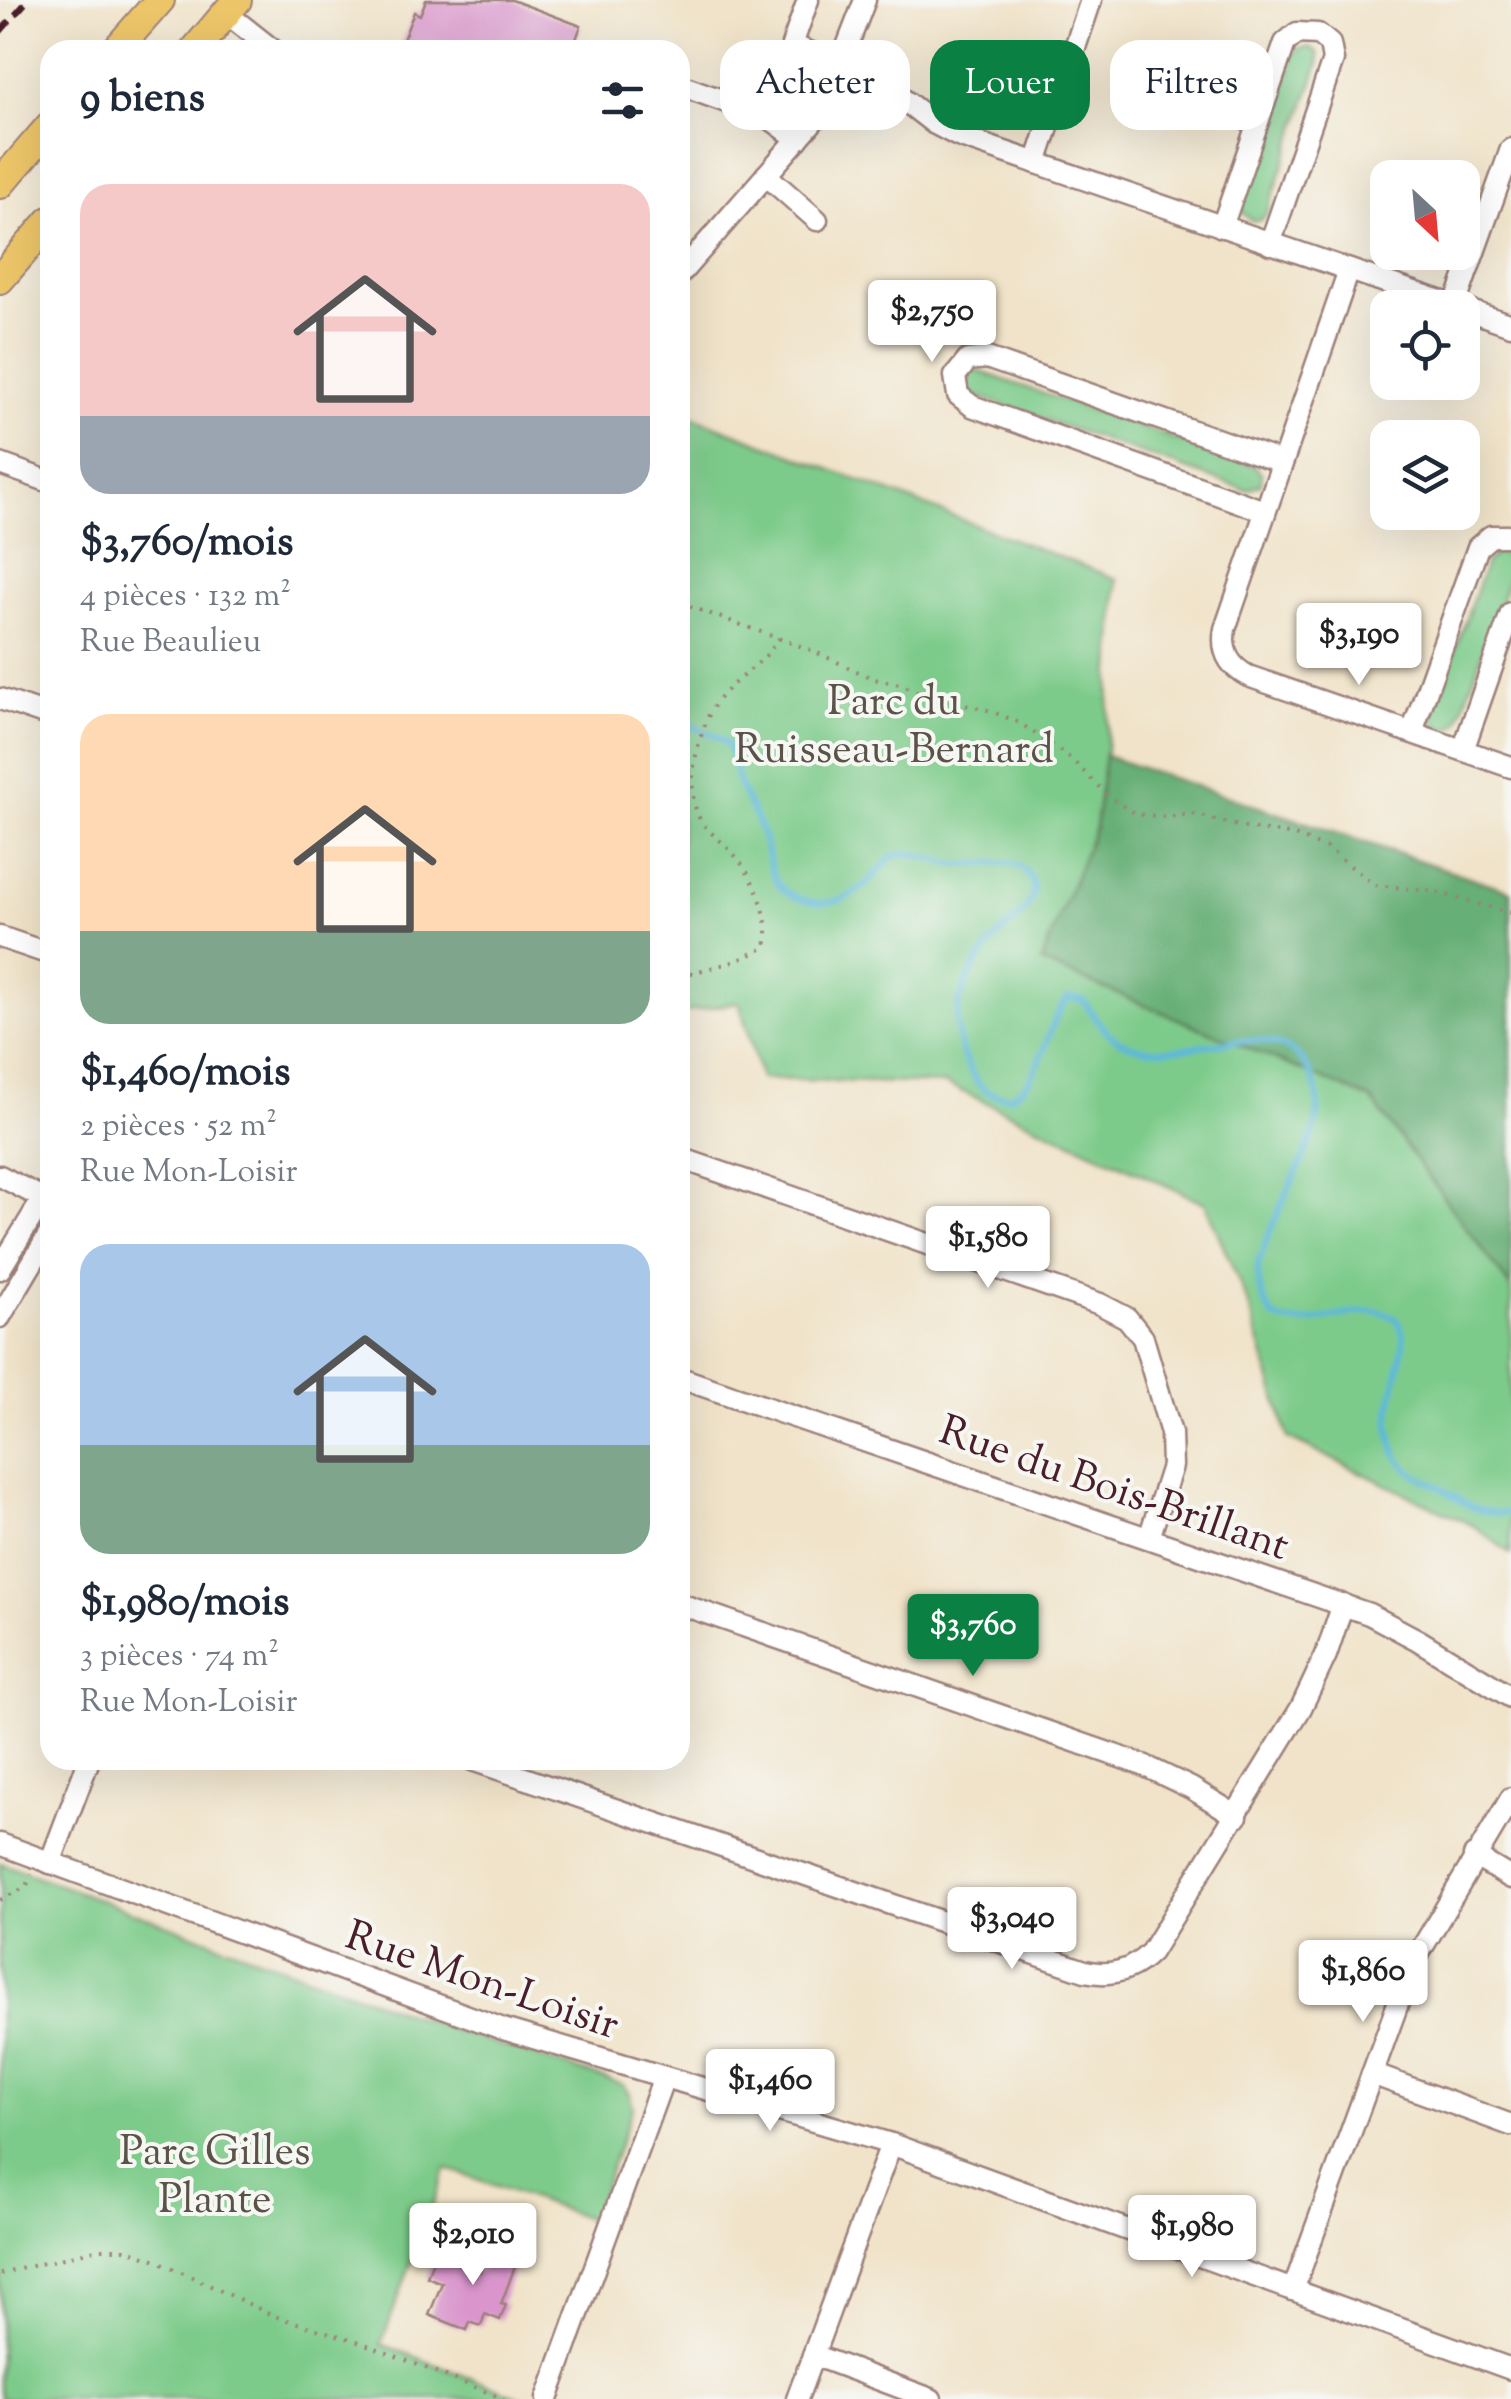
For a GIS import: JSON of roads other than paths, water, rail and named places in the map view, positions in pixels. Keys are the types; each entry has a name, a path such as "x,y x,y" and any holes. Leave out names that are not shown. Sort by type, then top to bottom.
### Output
{"main road":[{"path":"125,40 160,0"},
{"path":"203,40 232,6"},
{"path":"0,184 40,138"},
{"path":"0,279 40,233"}],"street":[{"path":"794,40 808,0"},
{"path":"851,40 865,0"},
{"path":"1036,163 1091,0"},
{"path":"232,6 264,40"},
{"path":"1222,227 1285,43 1297,33 1318,34 1330,44 1333,60 1270,244"},
{"path":"690,89 768,118 798,139"},
{"path":"910,104 950,133 1409,290"},
{"path":"690,263 805,130"},
{"path":"1466,290 1511,150"},
{"path":"766,176 817,220"},
{"path":"1349,270 1264,511 1224,635 1224,648 1232,665 1248,676 1511,767"},
{"path":"1480,314 1511,324"},
{"path":"1264,511 972,406 958,395 955,376 968,360 988,358 1281,462"},
{"path":"0,464 40,478"},
{"path":"1412,732 1478,547 1491,536 1511,536"},
{"path":"1462,750 1511,613"},
{"path":"0,699 40,713"},
{"path":"0,936 40,950"},
{"path":"690,1161 1100,1304 1127,1318 1147,1345 1173,1441 1172,1466 1150,1538"},
{"path":"0,1176 40,1192"},
{"path":"0,1269 40,1207"},
{"path":"0,1317 40,1250"},
{"name":"Rue du Bois-Brillant","path":"690,1381 1343,1604 1392,1625 1511,1697"},
{"path":"501,1770 1101,1974 1124,1971 1151,1952 1236,1816 1314,1684 1343,1604"},
{"path":"690,1607 1143,1764 1236,1816"},
{"path":"50,1863 85,1770"},
{"path":"1293,2290 1412,1965 1511,1798"},
{"name":"Rue Mon-Loisir","path":"0,1844 503,2029 891,2144 1511,2369"},
{"path":"1474,1856 1511,1878"},
{"path":"1372,2074 1511,2125"},
{"path":"548,2399 664,2076"},
{"path":"797,2399 891,2144"},
{"path":"813,2355 931,2399"}],"waterway":[{"path":"690,725 727,745 775,879 798,898 823,903 841,899 857,891 889,859 900,854 961,865 1014,864 1026,872 1033,895 1017,919 978,961 958,1009 959,1042 965,1059 977,1082 990,1093 1011,1096 1023,1087 1032,1076 1068,998 1083,1000 1108,1033 1134,1047 1168,1050 1259,1041 1279,1045 1296,1055 1315,1084 1318,1112 1310,1143 1259,1260 1259,1282 1266,1304 1273,1317 1287,1322 1373,1311 1398,1322 1403,1334 1402,1350 1390,1410 1395,1451 1408,1469 1465,1504 1482,1511 1511,1512"}],"railway":[{"path":"0,32 28,0"}],"park label":[{"name":"Parc du Ruisseau-Bernard","path":"894,723"},
{"name":"Parc Gilles Plante","path":"215,2173"}]}
